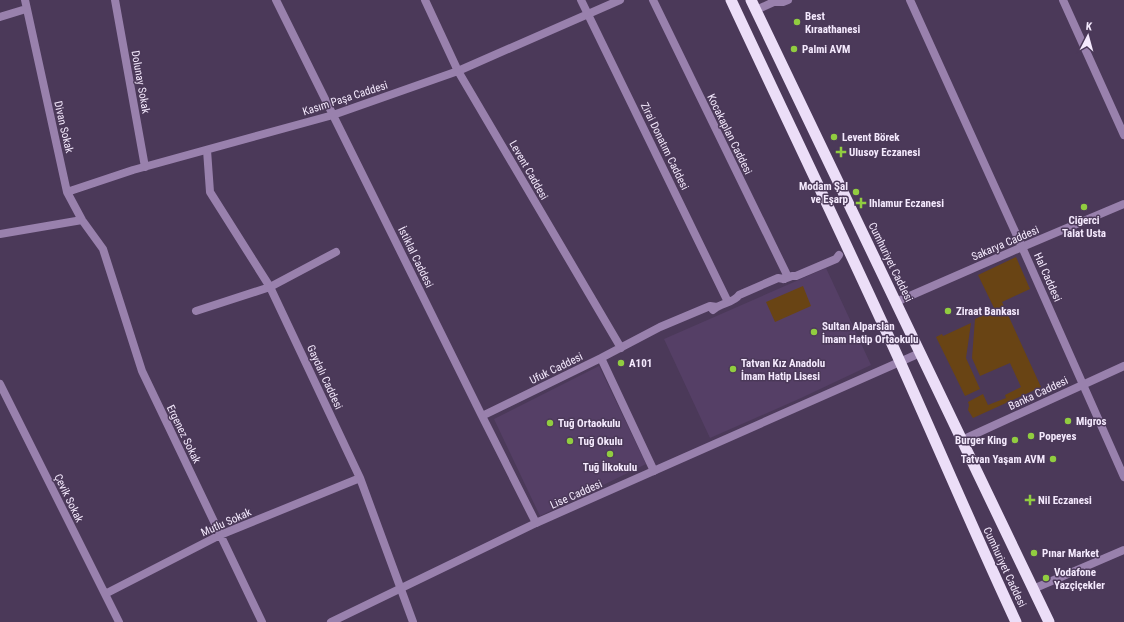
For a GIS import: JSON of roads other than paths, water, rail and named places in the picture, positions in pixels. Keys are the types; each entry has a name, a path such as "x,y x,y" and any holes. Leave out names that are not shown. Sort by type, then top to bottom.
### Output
{"highway":[{"name":"Cumhuriyet Caddesi","path":"731,0 844,253 900,362 955,485 981,548 1016,622"},
{"name":"Cumhuriyet Caddesi","path":"753,5 1049,622"}],"street":[{"name":"Divan Sokak","path":"25,0 67,192 82,220 103,249"},
{"name":"Dolunay Sokak","path":"115,0 145,167"},
{"name":"İstiklal Caddesi","path":"276,0 536,523"},
{"name":"Levent Caddesi","path":"425,0 458,71 621,348"},
{"name":"Zirai Donatım Caddesi","path":"582,0 728,302"},
{"name":"Kasım Paşa Caddesi","path":"67,192 145,167 333,115 458,71 620,0"},
{"name":"Kocakaplan Caddesi","path":"653,0 788,277"},
{"path":"753,5 777,1 783,2 788,0"},
{"name":"Hal Caddesi","path":"910,0 1124,477"},
{"path":"1063,0 1124,135"},
{"path":"0,17 26,9"},
{"name":"Gaydalı Caddesi","path":"207,150 210,192 270,287 360,478 413,622"},
{"name":"Sakarya Caddesi","path":"896,302 1124,204"},
{"path":"0,234 82,220"},
{"name":"Ergenez Sokak","path":"103,249 142,372 262,622"},
{"path":"196,311 270,287 336,252"},
{"name":"Ufuk Caddesi","path":"482,416 639,340 660,327 710,306 716,307 778,278 796,276 830,262 844,253"},
{"name":"Lise Caddesi","path":"331,622 536,523 920,353"},
{"path":"601,358 654,471"},
{"name":"Banka Caddesi","path":"962,440 1124,366"},
{"name":"Çevik Sokak","path":"0,384 120,622"},
{"name":"Mutlu Sokak","path":"105,594 220,535 360,478"},
{"path":"1033,589 1124,550"}],"place":[{"name":"Best Kıraathanesi","path":"797,22"},
{"name":"Palmi AVM","path":"794,49"},
{"name":"Levent Börek","path":"834,137"},
{"name":"Ulusoy Eczanesi","path":"841,152"},
{"name":"Modam Şal ve Eşarp","path":"856,192"},
{"name":"Ihlamur Eczanesi","path":"861,203"},
{"name":"Ciğerci Talat Usta","path":"1084,207"},
{"name":"Ziraat Bankası","path":"948,311"},
{"name":"Sultan Alparslan İmam Hatip Ortaokulu","path":"814,332"},
{"name":"A101","path":"621,363"},
{"name":"Tatvan Kız Anadolu İmam Hatip Lisesi","path":"733,369"},
{"name":"Migros","path":"1068,421"},
{"name":"Tuğ Ortaokulu","path":"550,423"},
{"name":"Popeyes","path":"1031,436"},
{"name":"Burger King","path":"1015,440"},
{"name":"Tuğ Okulu","path":"570,441"},
{"name":"Tuğ İlkokulu","path":"610,454"},
{"name":"Tatvan Yaşam AVM","path":"1053,459"},
{"name":"Nil Eczanesi","path":"1030,500"},
{"name":"Pınar Market","path":"1034,553"},
{"name":"Vodafone Yazçiçekler","path":"1046,578"}]}
